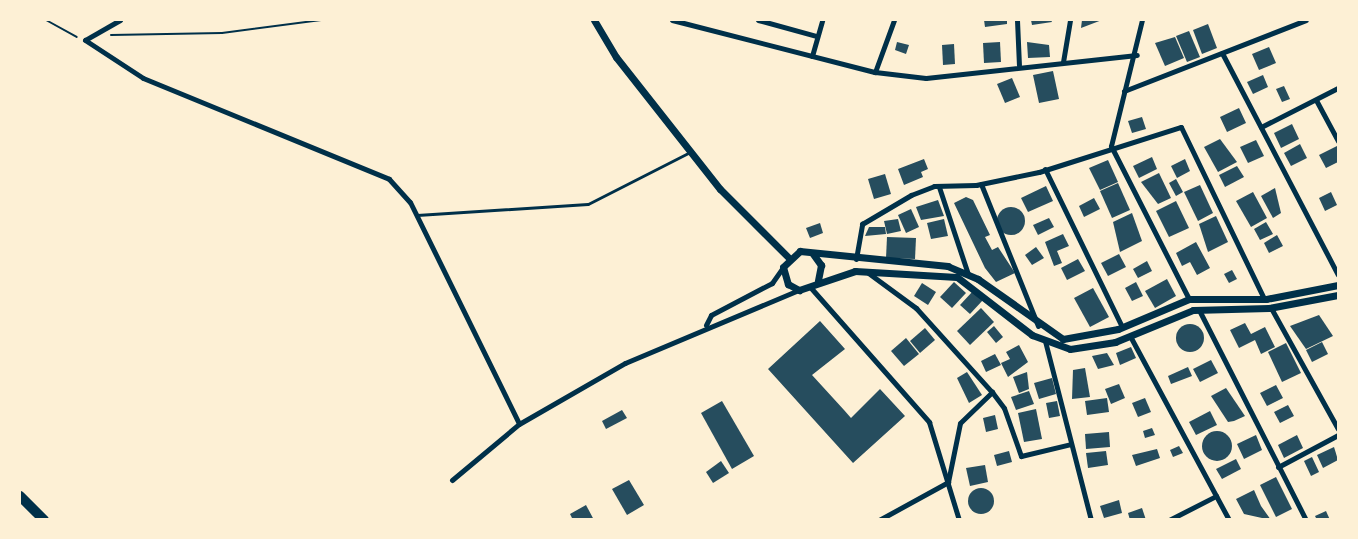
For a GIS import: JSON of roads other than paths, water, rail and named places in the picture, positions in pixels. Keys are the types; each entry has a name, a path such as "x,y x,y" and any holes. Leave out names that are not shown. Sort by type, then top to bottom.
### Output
{"highway":[{"path":"20,496 44,519"}],"street":[{"path":"120,20 85,40 143,78 389,179 416,214 519,424"},
{"path":"594,20 616,57 690,152 764,238 788,257"},
{"path":"673,20 875,72 926,78 1019,65 1137,55"},
{"path":"758,20 816,36"},
{"path":"812,56 822,20"},
{"path":"875,72 894,20"},
{"path":"1017,20 1019,65"},
{"path":"1063,62 1070,20"},
{"path":"1142,20 1137,55 1124,91 1111,146 1189,299 1199,310 1306,519"},
{"path":"1124,91 1306,20"},
{"path":"1222,53 1338,275"},
{"path":"1261,127 1338,88"},
{"path":"1316,100 1338,141"},
{"path":"856,260 858,235 872,214 939,187 981,184 1046,169 1111,146 1181,127 1264,299 1338,429"},
{"path":"1046,169 1122,327"},
{"path":"981,184 1045,341 1091,519"},
{"path":"939,187 968,274"},
{"path":"706,325 711,315 772,283 788,257 800,251 856,260 930,262 968,274 1038,326 1063,339 1122,327 1189,299 1264,299 1338,285"},
{"path":"813,254 822,272 814,286"},
{"path":"783,267 788,284 799,290"},
{"path":"452,480 519,424 626,363 706,325 814,286 836,273 865,271 957,277 1045,341 1070,349 1130,336 1199,310 1271,308 1338,295"},
{"path":"865,271 916,308 992,392 1004,408 1021,456 1071,444"},
{"path":"814,286 929,422 959,519"},
{"path":"1130,336 1229,519"},
{"path":"948,482 960,423 992,392"},
{"path":"1278,467 1338,435"},
{"path":"879,519 948,482"},
{"path":"1169,519 1216,496"}],"lane":[{"path":"416,214 588,204 690,152"}]}
